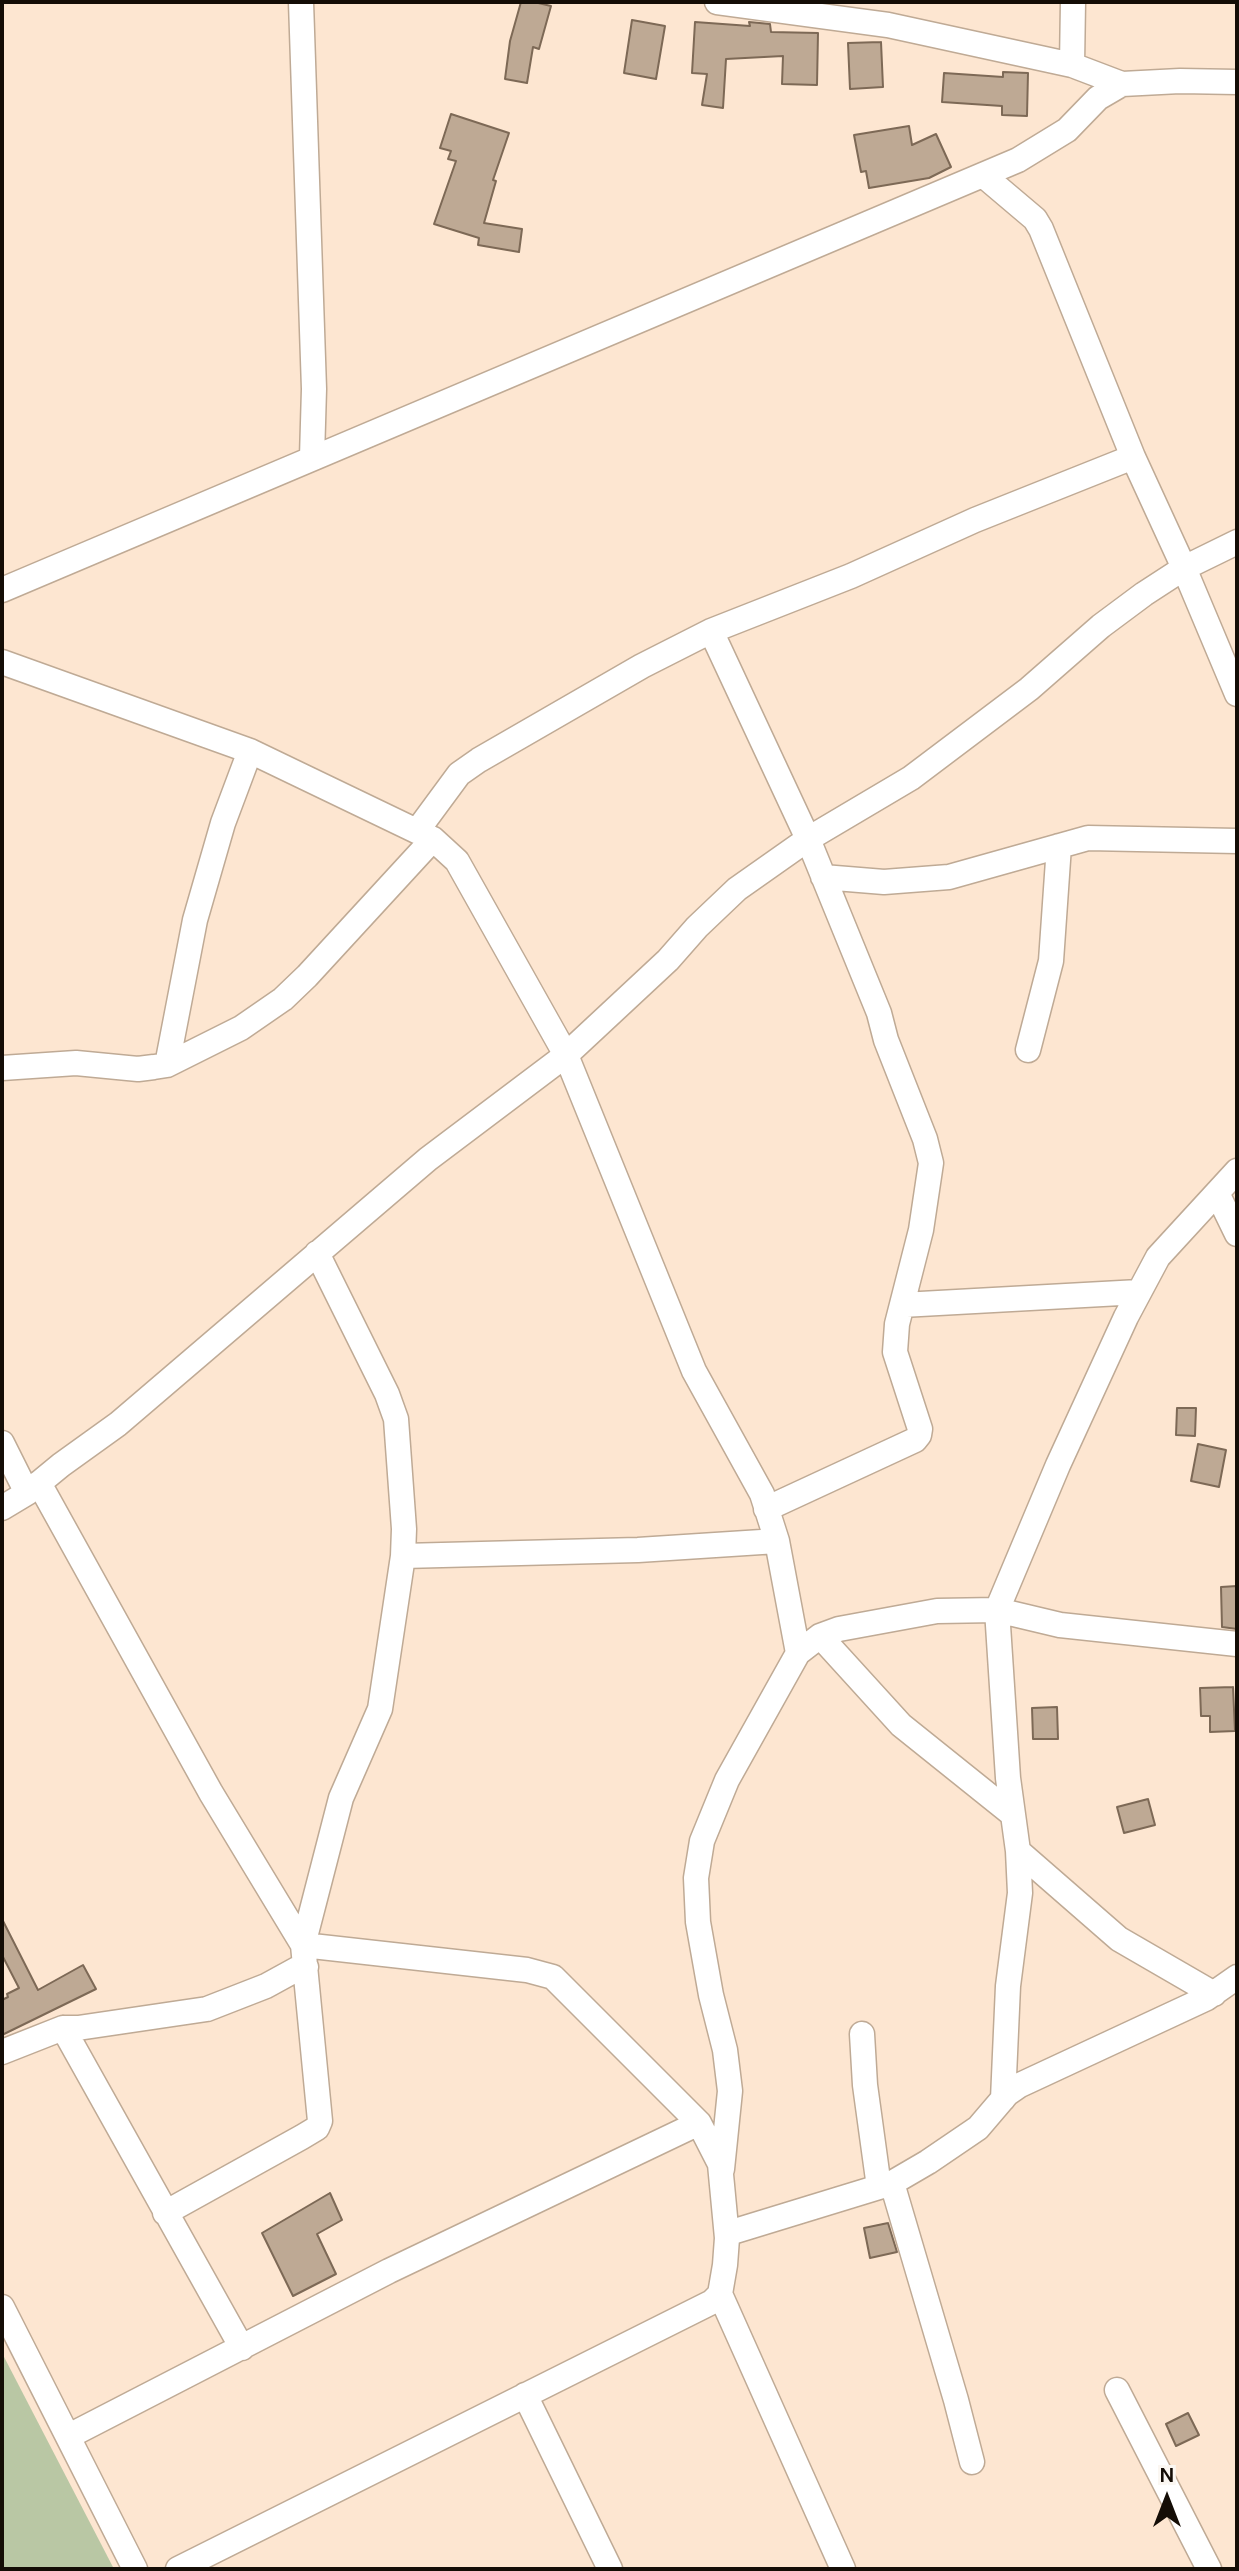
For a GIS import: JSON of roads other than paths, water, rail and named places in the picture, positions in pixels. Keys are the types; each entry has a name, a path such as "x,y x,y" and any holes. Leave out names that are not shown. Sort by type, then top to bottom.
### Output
{"street":[{"path":"301,2 314,389 312,457"},
{"path":"717,2 888,13 1072,65 1122,84 1237,82"},
{"path":"1072,65 1073,2"},
{"path":"2,590 1018,160 1067,130 1098,98 1122,84"},
{"path":"983,175 1035,219 1041,229 1133,457 1237,694"},
{"path":"3,1072 76,1063 138,1069 167,1065 241,1028 283,999 307,976 425,835 459,774 479,760 642,666 711,631 851,576 975,520 1133,457"},
{"path":"2,1508 118,1424 428,1159 566,1055 668,960 737,889 808,839 911,778 1029,689 1101,626 1144,594 1184,568 1237,542"},
{"path":"711,631 808,839 879,1013 931,1163 921,1230 902,1305 895,1352 920,1429 915,1440 766,1509"},
{"path":"2,643 8,664 250,751 425,835 457,861 566,1055 694,1371 762,1494 777,1541 798,1653"},
{"path":"167,1065 195,920 223,823 250,751"},
{"path":"823,877 884,882 949,877 1099,837 1237,841"},
{"path":"1028,1050 1051,961 1059,846"},
{"path":"1003,2099 1008,1986 1020,1893 997,1610 1058,1465 1158,1257 1237,1171"},
{"path":"1217,1193 1237,1234"},
{"path":"2,2052 63,2028 207,2009 266,1986 297,1969 304,1956 341,1798 380,1709 403,1556 396,1419 387,1394 317,1253"},
{"path":"902,1305 1139,1292"},
{"path":"2,1443 33,1488 304,1956 321,2113 317,2128 165,2213"},
{"path":"403,1556 638,1550 777,1541"},
{"path":"836,2567 720,2294 727,2238 721,2171 730,2091 725,2050 698,1922 696,1878 702,1841 727,1780 798,1653 820,1636 839,1629 937,1611 997,1610 1060,1625 1237,1644"},
{"path":"820,1636 901,1725 1012,1814"},
{"path":"1018,1851 1119,1939 1214,1994"},
{"path":"304,1956 527,1970 553,1977 699,2123 721,2171"},
{"path":"727,2238 740,2228 885,2185 928,2162 978,2128 1020,2085 1214,1994 1237,1977"},
{"path":"63,2028 242,2348"},
{"path":"862,2034 865,2085 885,2185 956,2400 972,2462"},
{"path":"69,2436 389,2271 699,2123"},
{"path":"178,2569 712,2302 720,2294"},
{"path":"2,2307 135,2569"},
{"path":"1117,2390 1209,2569"},
{"path":"525,2395 608,2568"}]}
